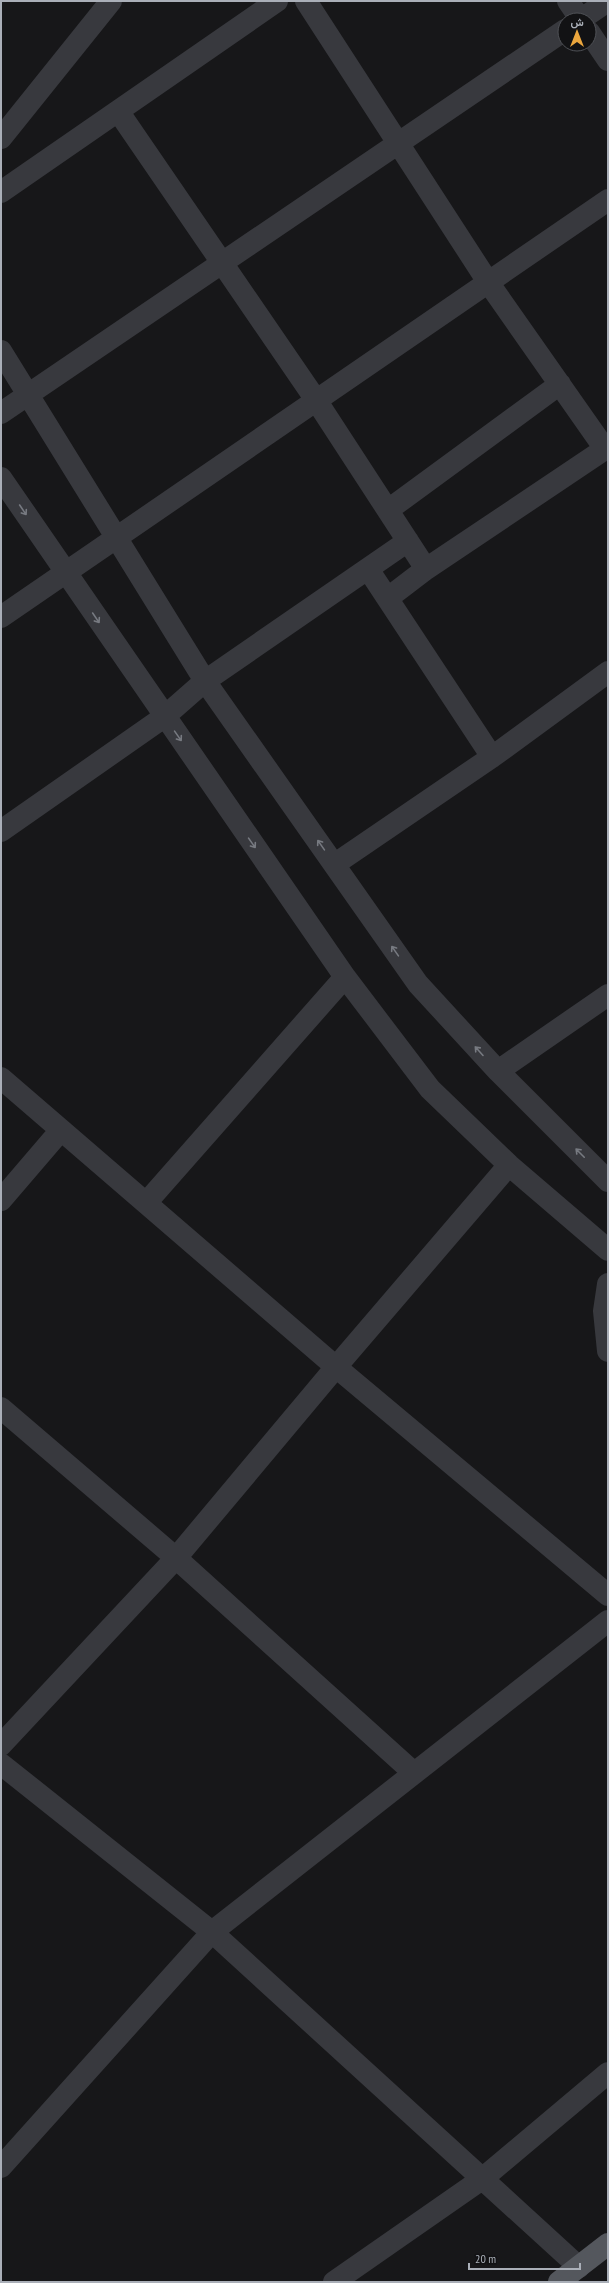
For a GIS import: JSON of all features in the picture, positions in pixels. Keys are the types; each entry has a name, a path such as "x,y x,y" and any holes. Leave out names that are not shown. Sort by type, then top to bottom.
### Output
{"main road":[{"path":"559,2282 608,2244"}],"street":[{"path":"1,138 111,1"},
{"path":"1,192 277,1"},
{"path":"306,1 488,282 607,448 426,569 388,598"},
{"path":"568,1 573,12"},
{"path":"594,12 608,1"},
{"path":"1,413 398,143 557,38"},
{"path":"597,46 608,60"},
{"path":"118,111 316,400 426,569"},
{"path":"1,617 66,573 116,536 608,200"},
{"path":"1,351 205,681 418,984 498,1071 608,1181"},
{"path":"388,510 560,384"},
{"path":"1,478 164,717 345,977 430,1089 509,1166 608,1250"},
{"path":"1,831 164,717 205,681 408,541"},
{"path":"368,569 492,757"},
{"path":"335,864 492,757 608,672"},
{"path":"146,1203 345,977"},
{"path":"498,1071 608,995"},
{"path":"1,1078 336,1366 608,1595"},
{"path":"1,1200 61,1130"},
{"path":"1,1745 176,1558 336,1366 509,1166"},
{"path":"608,1284 604,1312 608,1351"},
{"path":"1,1408 176,1558 414,1773"},
{"path":"1,2167 212,1932 608,1621"},
{"path":"1,1764 212,1932 578,2267"},
{"path":"334,2282 482,2179 608,2073"}]}
